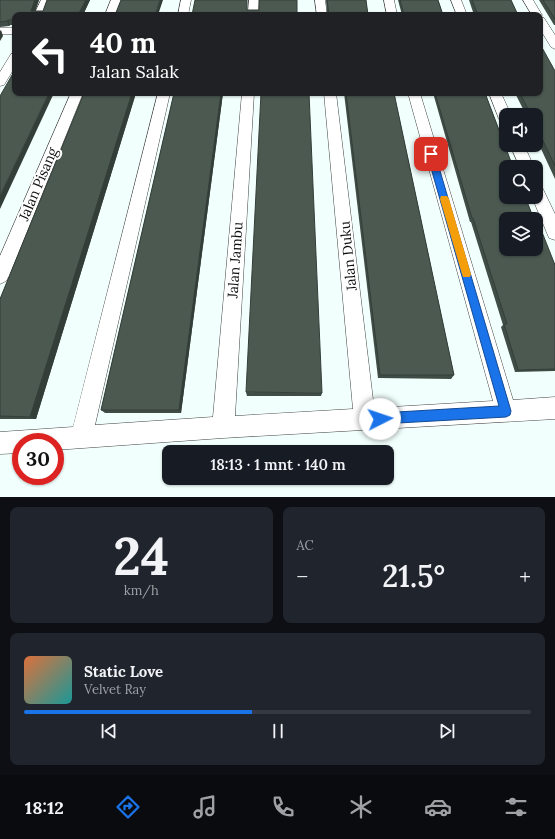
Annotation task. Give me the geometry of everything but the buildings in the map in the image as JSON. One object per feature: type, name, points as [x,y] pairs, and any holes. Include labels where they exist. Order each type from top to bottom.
[{"type":"street","points":[[40,12],[46,0]]},
{"type":"street","points":[[111,12],[116,0]]},
{"type":"street","points":[[184,12],[186,0]]},
{"type":"street","points":[[253,12],[254,0]]},
{"type":"street","points":[[320,0],[322,12]]},
{"type":"street","points":[[389,0],[391,12]]},
{"type":"street","points":[[456,0],[461,12]]},
{"type":"street","points":[[528,0],[535,12]]},
{"type":"street","points":[[0,31],[12,31]]},
{"type":"street","points":[[548,32],[555,45]]},
{"type":"street","points":[[0,82],[12,62]]},
{"type":"street","name":"Jalan Pisang","points":[[0,276],[76,96]]},
{"type":"street","points":[[81,437],[163,96]]},
{"type":"street","name":"Jalan Jambu","points":[[223,427],[248,96]]},
{"type":"street","name":"Jalan Duku","points":[[330,96],[365,420]]},
{"type":"street","points":[[415,96],[506,411]]},
{"type":"street","points":[[496,96],[502,108]]},
{"type":"street","points":[[543,204],[555,233]]},
{"type":"street","points":[[0,444],[223,427],[555,408]]},
{"type":"slow traffic","points":[[444,199],[466,274]]},
{"type":"route","points":[[380,419],[506,411],[431,154]]}]
